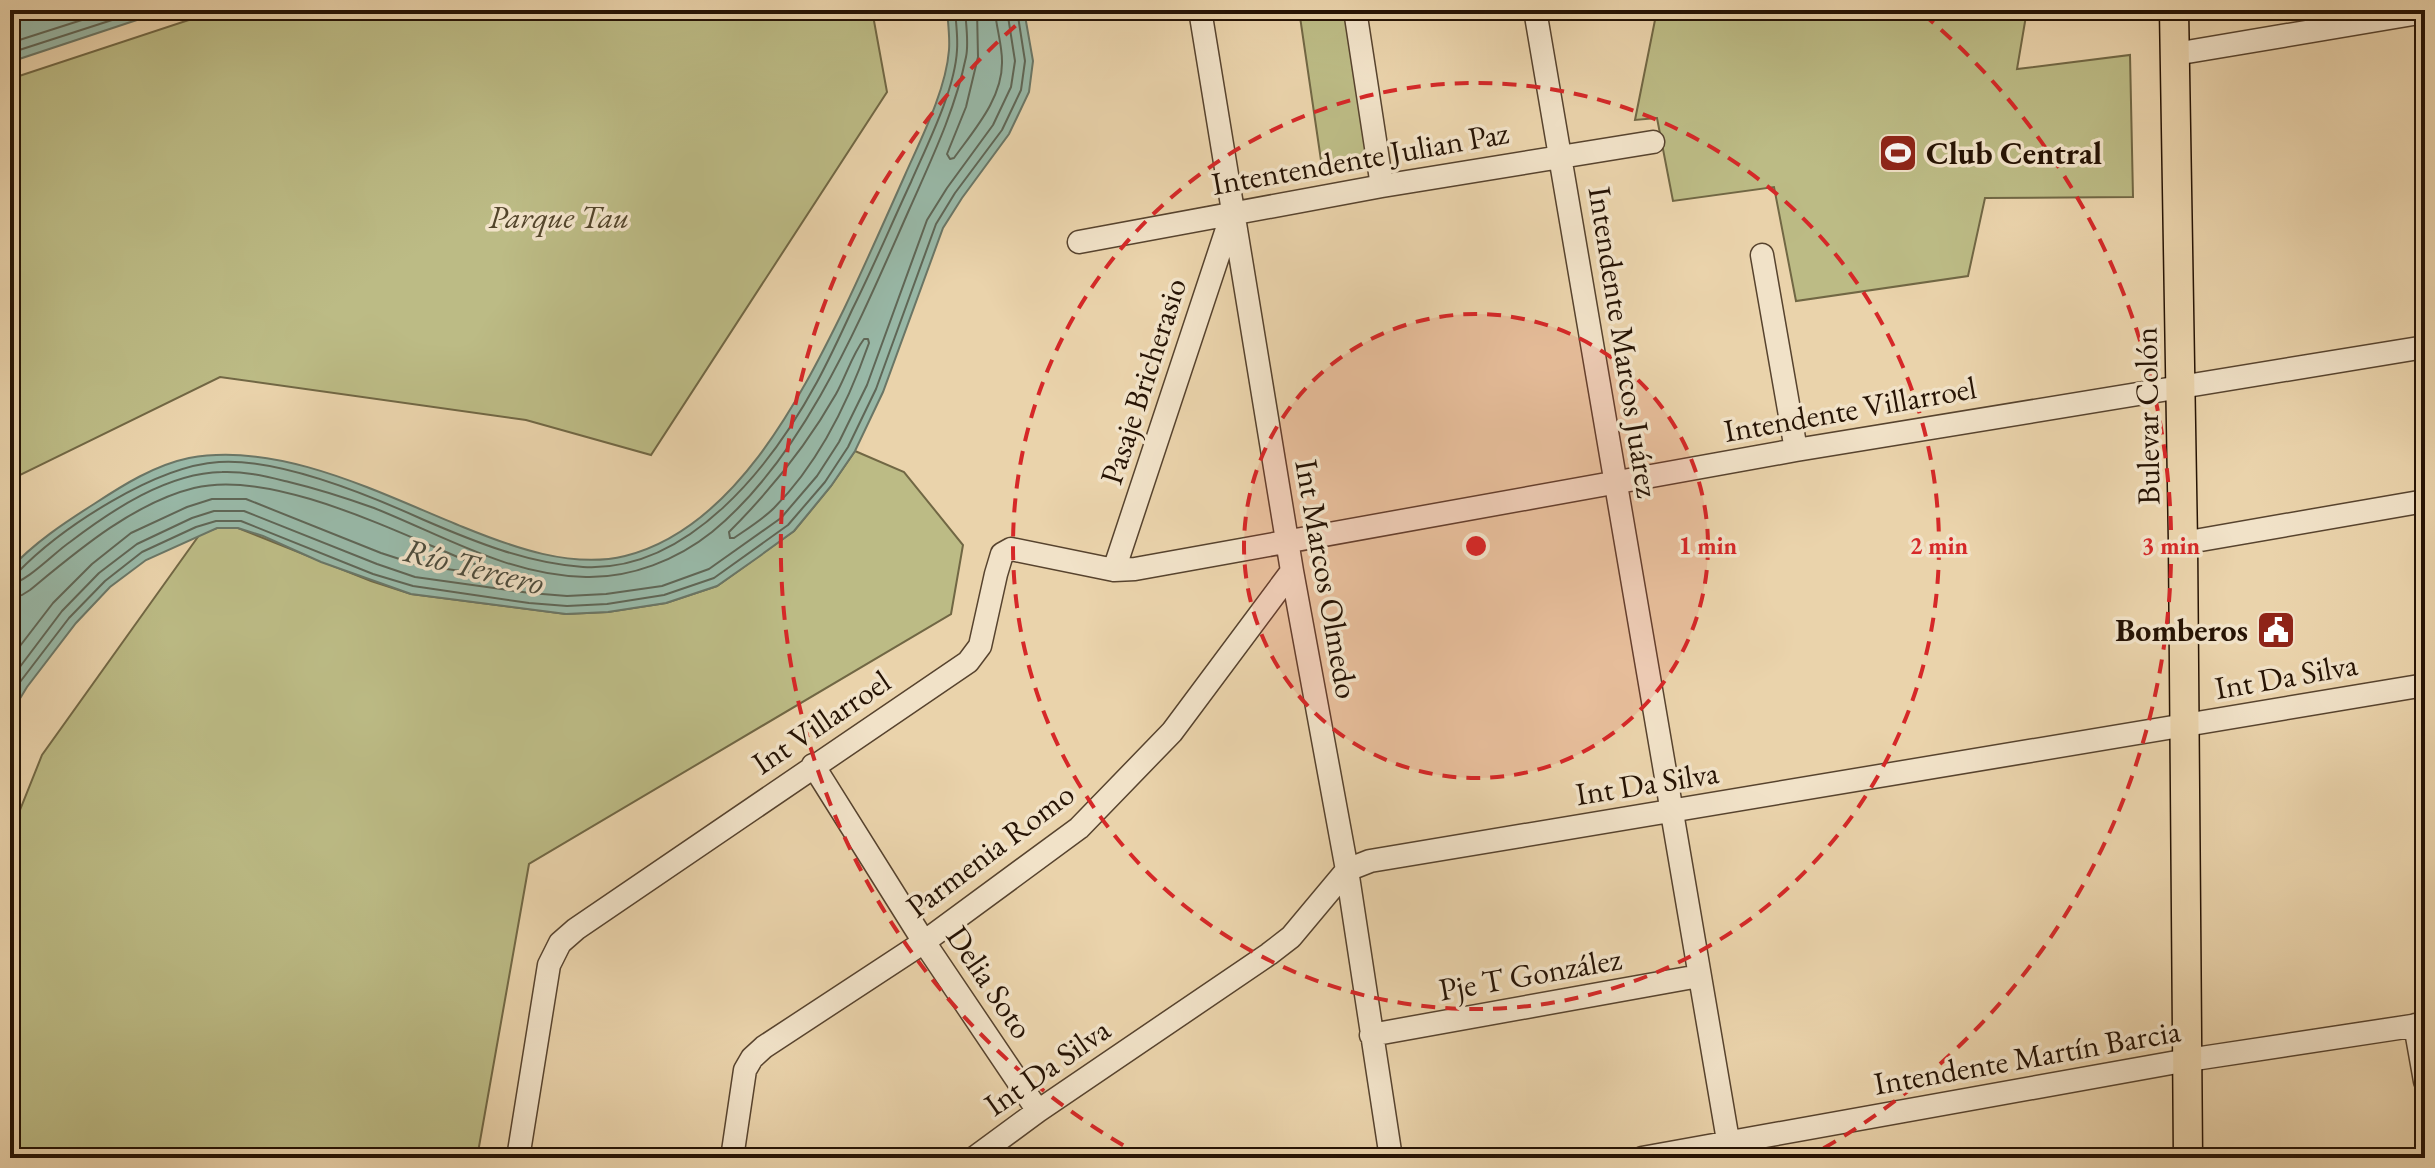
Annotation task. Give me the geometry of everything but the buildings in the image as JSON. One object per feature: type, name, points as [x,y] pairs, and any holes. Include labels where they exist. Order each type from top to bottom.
[{"type":"main road","name":"Bulevar Colón","points":[[2174,10],[2183,543],[2188,1158]]},
{"type":"street","name":"Int Marcos Olmedo","points":[[1200,10],[1292,571],[1347,870],[1391,1158]]},
{"type":"street","points":[[1355,10],[1382,186]]},
{"type":"street","name":"Intendente Marcos Juárez","points":[[1535,10],[1730,1151]]},
{"type":"street","points":[[2175,54],[2425,12]]},
{"type":"street","name":"Intentendente Julian Paz","points":[[1079,242],[1232,212],[1653,142]]},
{"type":"street","name":"Pasaje Bricherasio","points":[[1114,570],[1232,212]]},
{"type":"street","points":[[1762,255],[1796,450]]},
{"type":"street","name":"Intendente Villarroel","points":[[1288,542],[1796,450],[2425,347]]},
{"type":"street","points":[[2183,543],[2425,501]]},
{"type":"street","name":"Int Villarroel","points":[[518,1158],[549,965],[560,943],[813,765],[968,662],[980,646],[1002,554],[1011,549],[1114,570],[1288,542]]},
{"type":"street","name":"Parmenia Romo","points":[[732,1158],[745,1070],[752,1058],[764,1047],[924,942],[1079,828],[1172,732],[1292,571]]},
{"type":"street","name":"Int Da Silva","points":[[974,1158],[1291,937],[1347,870],[1370,861],[2425,685]]},
{"type":"street","name":"Delia Soto","points":[[813,765],[924,942],[1038,1111]]},
{"type":"street","name":"Pje T González","points":[[1371,1035],[1699,976]]},
{"type":"street","points":[[2420,1024],[2425,1081]]},
{"type":"street","name":"Intendente Martín Barcia","points":[[1642,1158],[1730,1151],[2188,1060],[2420,1024]]},
{"type":"green space","name":"Parque Tau","points":[[219,10],[872,10],[887,92],[651,455],[526,420],[220,377],[10,480],[10,79]]},
{"type":"green space","points":[[1299,10],[1345,10],[1371,165],[1323,174]]},
{"type":"green space","name":"Club Central","points":[[1657,10],[2027,10],[2017,69],[2130,55],[2133,197],[1985,198],[1968,276],[1796,301],[1774,187],[1673,201],[1657,118],[1635,120]]},
{"type":"green space","points":[[855,451],[904,472],[963,545],[951,614],[529,864],[477,1158],[10,1158],[10,835],[42,755],[200,534],[217,528],[238,528],[411,594],[566,614],[608,612],[666,603],[717,586],[794,531]]},
{"type":"water","points":[[10,10],[167,10],[10,62]]},
{"type":"water","name":"Río Tercero","points":[[947,10],[1024,10],[1033,61],[1029,92],[1009,134],[943,228],[883,392],[855,451],[794,531],[717,586],[666,603],[608,612],[566,614],[411,594],[321,562],[263,536],[238,528],[217,528],[146,560],[110,587],[76,623],[27,687],[10,715],[10,569],[39,542],[83,511],[140,476],[176,461],[224,455],[259,457],[295,464],[365,486],[502,542],[563,558],[584,560],[625,556],[664,541],[698,519],[730,490],[758,457],[806,383],[844,309],[938,98],[949,50]]},
{"type":"place","name":"Club Central","points":[[1898,153]]},
{"type":"place","name":"Bomberos","points":[[2276,630]]}]
